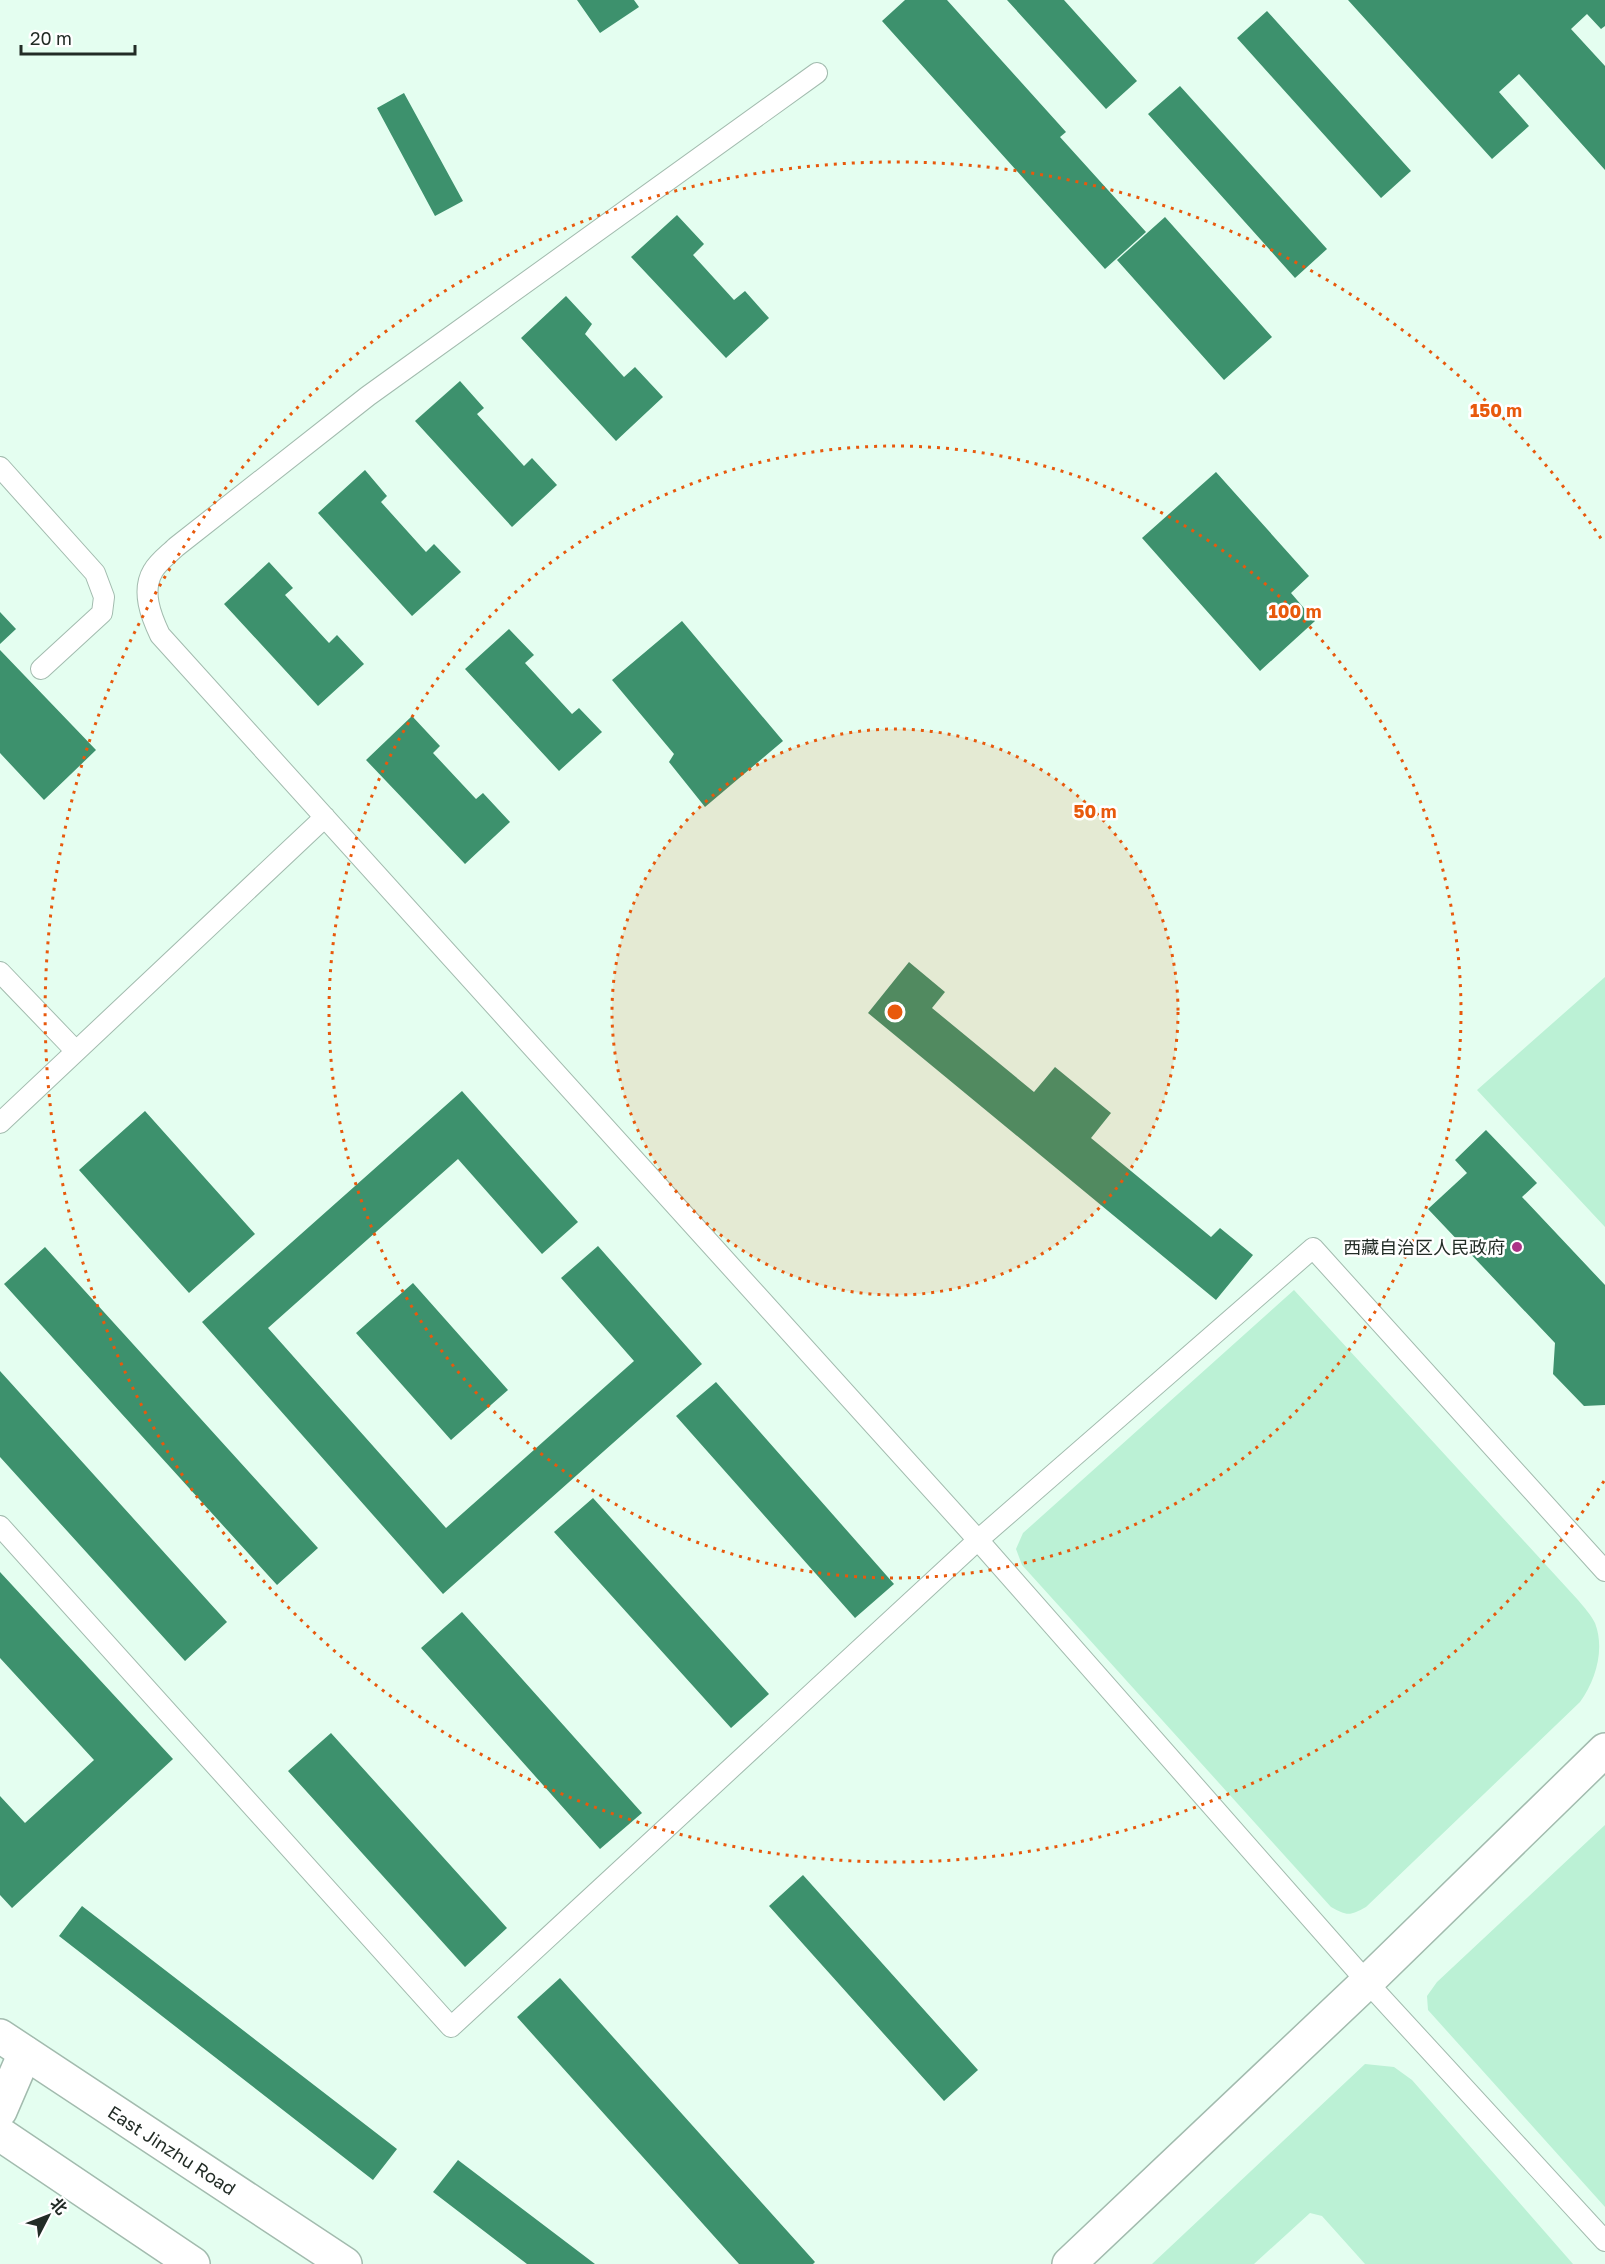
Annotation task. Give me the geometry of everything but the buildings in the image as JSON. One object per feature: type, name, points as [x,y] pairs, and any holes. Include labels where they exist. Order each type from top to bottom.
[{"type":"main road","points":[[1069,2264],[1367,1982],[1605,1750]]},
{"type":"main road","points":[[0,2111],[12,2045]]},
{"type":"main road","name":"East Jinzhu Road","points":[[12,2045],[345,2264]]},
{"type":"main road","points":[[0,2134],[193,2264]]},
{"type":"lane","points":[[817,73],[368,396],[176,547],[153,572],[147,594],[152,617],[160,635],[978,1540],[1367,1982],[1605,2241]]},
{"type":"lane","points":[[1,471],[95,573],[105,597],[102,613],[40,669]]},
{"type":"lane","points":[[0,1123],[325,817]]},
{"type":"lane","points":[[0,972],[71,1046]]},
{"type":"lane","points":[[0,1526],[451,2027],[978,1540],[1313,1248],[1605,1571]]},
{"type":"green space","points":[[1605,977],[1605,1227],[1477,1090]]},
{"type":"green space","points":[[1294,1290],[1578,1600],[1595,1623],[1599,1643],[1594,1674],[1580,1702],[1366,1907],[1348,1914],[1331,1907],[1022,1565],[1016,1549],[1023,1533]]},
{"type":"green space","points":[[1605,1825],[1605,2207],[1428,2010],[1427,1996],[1437,1982]]},
{"type":"green space","points":[[1365,2064],[1394,2067],[1412,2080],[1573,2264],[1365,2264],[1322,2216],[1310,2213],[1254,2264],[1152,2264]]},
{"type":"place","name":"西藏自治区人民政府","points":[[1517,1247]]}]
